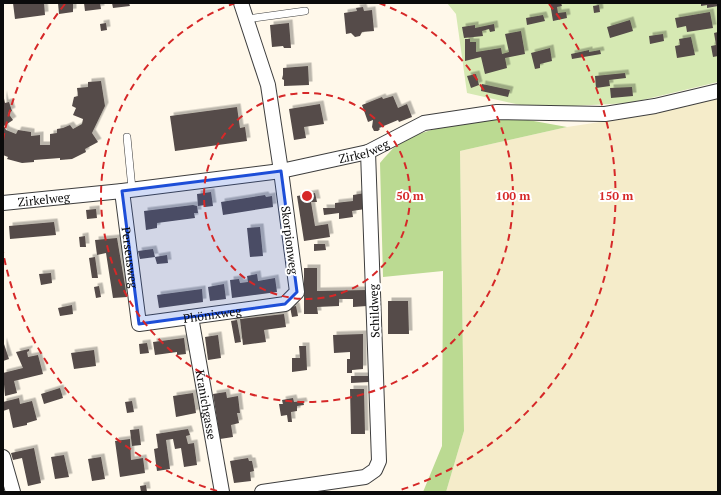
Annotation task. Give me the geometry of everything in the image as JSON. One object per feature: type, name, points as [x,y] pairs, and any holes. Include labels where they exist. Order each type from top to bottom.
[{"type":"street","name":"Skorpionweg","points":[[241,3],[268,85],[282,171],[296,292],[285,304]]},
{"type":"street","name":"Zirkelweg","points":[[3,203],[127,190],[282,171],[368,152],[424,123],[497,112],[605,114],[655,106],[718,91]]},
{"type":"street","name":"Schildweg","points":[[262,492],[365,477],[375,470],[379,461],[368,152]]},
{"type":"street","name":"Perseusweg","points":[[127,190],[139,324]]},
{"type":"street","name":"Phönixweg","points":[[139,324],[285,304]]},
{"type":"street","name":"Kranichgasse","points":[[191,317],[222,492]]},
{"type":"street","points":[[3,457],[13,492]]},
{"type":"lane","points":[[247,19],[304,11]]},
{"type":"lane","points":[[127,137],[127,190]]},
{"type":"highlighted area","points":[[281,171],[297,292],[285,304],[139,324],[122,191]]},
{"type":"shaded area","points":[[718,98],[718,492],[446,492],[464,431],[460,151],[567,127],[647,115]]},
{"type":"green space","points":[[447,3],[718,3],[718,82],[630,103],[534,108],[467,93],[456,14]]},
{"type":"green space","points":[[517,118],[567,127],[460,151],[464,431],[446,492],[423,492],[442,446],[443,271],[383,277],[380,163],[397,145],[425,132],[456,124]]},
{"type":"building","points":[[13,3],[44,3],[45,15],[15,19]]},
{"type":"building","points":[[58,3],[73,3],[73,12],[59,14]]},
{"type":"building","points":[[84,3],[100,3],[101,9],[85,11]]},
{"type":"building","points":[[112,3],[129,3],[130,6],[113,8]]},
{"type":"building","points":[[550,3],[561,3],[562,6],[557,7],[558,13],[566,12],[567,18],[553,21]]},
{"type":"building","points":[[701,3],[718,3],[718,6],[707,8],[707,5],[701,6]]},
{"type":"building","points":[[599,5],[600,12],[594,13],[593,6]]},
{"type":"building","points":[[363,7],[364,11],[372,10],[374,31],[362,32],[360,36],[355,37],[351,33],[346,34],[344,13],[357,11],[356,8]]},
{"type":"building","points":[[710,12],[713,28],[687,32],[686,26],[677,28],[675,18]]},
{"type":"building","points":[[543,15],[545,21],[527,25],[526,18]]},
{"type":"building","points":[[630,20],[633,31],[610,38],[607,27]]},
{"type":"building","points":[[106,23],[107,30],[101,31],[100,24]]},
{"type":"building","points":[[289,23],[291,48],[284,48],[283,46],[272,47],[270,25]]},
{"type":"building","points":[[494,24],[495,31],[490,32],[489,29],[482,31],[483,36],[464,38],[462,27],[475,25],[475,28]]},
{"type":"building","points":[[521,31],[525,54],[505,58],[507,68],[485,74],[481,57],[465,61],[465,39],[470,39],[470,42],[476,42],[476,52],[501,48],[502,54],[509,52],[505,34]]},
{"type":"building","points":[[718,32],[718,56],[713,57],[711,46],[716,45],[714,33]]},
{"type":"building","points":[[663,34],[664,41],[650,44],[649,36]]},
{"type":"building","points":[[691,37],[695,55],[677,58],[675,46],[680,45],[679,39]]},
{"type":"building","points":[[550,48],[552,61],[540,64],[540,68],[535,69],[531,53]]},
{"type":"building","points":[[589,50],[589,52],[600,50],[601,54],[572,59],[571,54]]},
{"type":"building","points":[[308,66],[309,85],[284,86],[284,80],[282,79],[283,68]]},
{"type":"building","points":[[625,73],[626,78],[609,80],[610,86],[596,88],[595,76]]},
{"type":"building","points":[[476,74],[479,85],[471,88],[467,76]]},
{"type":"building","points":[[101,81],[105,106],[92,133],[98,142],[85,149],[86,152],[72,159],[60,160],[60,158],[34,160],[34,162],[22,163],[7,159],[8,157],[3,155],[3,94],[5,103],[9,102],[12,111],[8,113],[13,120],[4,126],[6,130],[16,134],[18,130],[31,132],[31,136],[40,135],[40,145],[50,145],[50,134],[57,133],[57,129],[70,125],[73,129],[82,124],[83,119],[73,115],[76,108],[72,106],[74,97],[78,96],[77,88],[88,87],[88,82]]},
{"type":"building","points":[[482,84],[510,90],[508,97],[481,91]]},
{"type":"building","points":[[632,87],[633,96],[611,98],[610,88]]},
{"type":"building","points":[[393,96],[398,108],[407,104],[412,117],[399,122],[398,120],[379,128],[380,129],[378,131],[374,131],[372,127],[373,120],[368,122],[362,105],[382,97],[383,99]]},
{"type":"building","points":[[320,104],[324,124],[304,127],[306,138],[294,140],[289,109]]},
{"type":"building","points":[[237,107],[240,128],[245,127],[247,141],[175,151],[170,116]]},
{"type":"building","points":[[211,192],[213,206],[198,206],[197,194]]},
{"type":"building","points":[[315,193],[317,202],[311,202],[315,226],[328,224],[330,237],[304,241],[297,196]]},
{"type":"building","points":[[365,193],[365,209],[352,211],[353,217],[339,219],[339,213],[324,215],[323,208],[335,208],[335,203],[353,201],[353,195]]},
{"type":"building","points":[[265,195],[266,197],[272,196],[273,207],[223,215],[221,202]]},
{"type":"building","points":[[193,205],[197,206],[198,213],[194,213],[195,218],[157,223],[157,228],[146,230],[144,211]]},
{"type":"building","points":[[96,209],[97,218],[87,219],[86,210]]},
{"type":"building","points":[[54,222],[56,235],[10,239],[9,226]]},
{"type":"building","points":[[260,227],[263,256],[250,257],[247,228]]},
{"type":"building","points":[[85,236],[86,247],[80,247],[79,237]]},
{"type":"building","points":[[117,238],[127,297],[113,298],[106,253],[97,255],[95,240]]},
{"type":"building","points":[[314,244],[325,244],[326,250],[314,251]]},
{"type":"building","points":[[153,249],[155,257],[140,259],[138,251]]},
{"type":"building","points":[[167,255],[168,263],[157,264],[155,257]]},
{"type":"building","points":[[95,257],[98,278],[92,278],[89,258]]},
{"type":"building","points":[[304,268],[317,268],[317,291],[367,290],[367,306],[353,307],[353,299],[339,299],[339,306],[317,307],[318,314],[304,314]]},
{"type":"building","points":[[51,273],[52,283],[41,285],[39,274]]},
{"type":"building","points":[[257,274],[258,281],[275,278],[277,292],[232,298],[230,280],[239,279],[240,283],[248,282],[247,276]]},
{"type":"building","points":[[224,284],[226,299],[210,301],[208,287]]},
{"type":"building","points":[[99,286],[101,297],[96,298],[94,287]]},
{"type":"building","points":[[202,289],[203,302],[159,308],[157,295]]},
{"type":"building","points":[[388,301],[408,301],[409,334],[388,334]]},
{"type":"building","points":[[72,305],[73,314],[60,316],[58,308]]},
{"type":"building","points":[[296,306],[298,316],[292,317],[290,307]]},
{"type":"building","points":[[284,314],[286,327],[264,330],[266,342],[243,345],[240,319]]},
{"type":"building","points":[[237,320],[241,342],[235,343],[231,321]]},
{"type":"building","points":[[363,334],[363,369],[352,370],[352,373],[347,373],[347,359],[350,359],[350,352],[334,353],[333,335]]},
{"type":"building","points":[[218,335],[221,358],[208,360],[205,337]]},
{"type":"building","points":[[184,338],[186,354],[177,355],[177,352],[155,355],[153,342]]},
{"type":"building","points":[[3,341],[9,359],[3,361]]},
{"type":"building","points":[[147,343],[149,353],[140,354],[139,344]]},
{"type":"building","points":[[299,346],[306,346],[307,370],[292,372],[292,358],[300,358]]},
{"type":"building","points":[[29,349],[27,352],[28,357],[38,355],[43,374],[14,381],[17,393],[5,396],[3,373],[23,368],[16,352]]},
{"type":"building","points":[[94,350],[96,366],[74,369],[71,353]]},
{"type":"building","points":[[351,376],[369,376],[369,382],[351,383]]},
{"type":"building","points":[[60,388],[63,398],[44,404],[41,394]]},
{"type":"building","points":[[350,389],[364,389],[365,434],[351,434]]},
{"type":"building","points":[[226,392],[227,398],[238,396],[240,413],[237,413],[239,423],[231,425],[233,437],[220,439],[213,394]]},
{"type":"building","points":[[193,393],[196,413],[176,417],[173,396]]},
{"type":"building","points":[[19,398],[20,404],[32,401],[37,420],[27,423],[27,425],[13,428],[9,409],[3,411],[3,402]]},
{"type":"building","points":[[293,398],[294,402],[303,401],[304,405],[297,406],[297,411],[291,412],[292,422],[288,422],[287,415],[281,416],[279,404],[283,404],[282,400]]},
{"type":"building","points":[[132,401],[134,412],[127,413],[125,402]]},
{"type":"building","points":[[139,429],[141,445],[132,446],[130,430]]},
{"type":"building","points":[[188,429],[190,435],[186,436],[188,444],[194,443],[197,465],[184,467],[181,448],[175,449],[173,439],[166,440],[170,469],[157,471],[154,449],[158,448],[156,434]]},
{"type":"building","points":[[130,439],[131,460],[143,458],[145,473],[120,477],[115,441]]},
{"type":"building","points":[[34,448],[41,483],[28,486],[22,458],[13,460],[11,453]]},
{"type":"building","points":[[64,455],[69,477],[55,479],[51,457]]},
{"type":"building","points":[[101,457],[105,479],[92,481],[88,459]]},
{"type":"building","points":[[248,458],[249,461],[252,461],[254,471],[250,472],[251,481],[234,483],[230,461]]},
{"type":"building","points":[[146,485],[147,492],[141,492],[140,486]]}]
